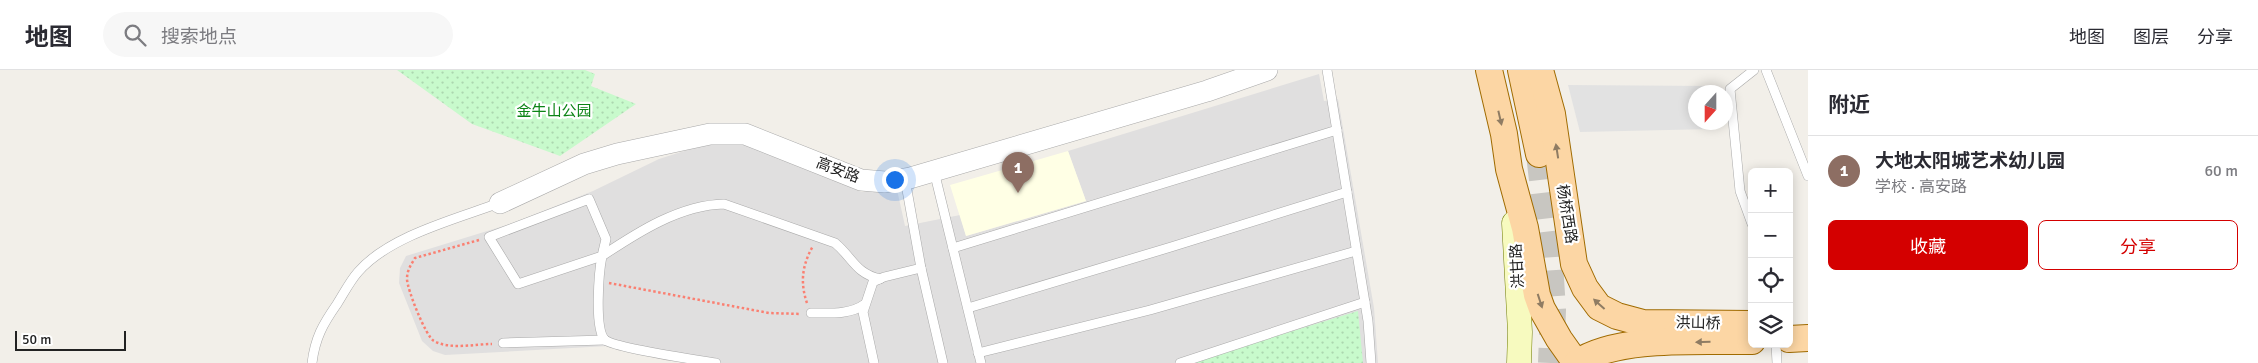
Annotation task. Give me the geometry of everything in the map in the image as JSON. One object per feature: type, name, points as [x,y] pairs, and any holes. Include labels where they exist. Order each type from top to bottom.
[{"type":"main road","points":[[1489,70],[1504,134],[1509,169],[1525,228],[1542,309],[1558,339],[1577,363],[1588,356],[1602,351],[1638,343],[1748,341]]},
{"type":"main road","points":[[1521,70],[1539,154]]},
{"type":"main road","name":"杨桥西路","points":[[1540,70],[1552,114],[1574,264],[1585,288],[1599,307],[1617,316],[1644,323]]},
{"type":"main road","name":"洪甘路","points":[[1509,169],[1516,250],[1519,363]]},
{"type":"main road","name":"洪山桥","points":[[1644,323],[1748,324]]},
{"type":"main road","points":[[1793,324],[1808,324]]},
{"type":"main road","points":[[1793,339],[1808,338]]},
{"type":"street","name":"高安路","points":[[500,203],[584,164],[617,154],[710,134],[745,134],[861,180],[885,182],[934,170],[1207,91],[1267,70]]},
{"type":"lane","points":[[1327,70],[1365,302],[1371,363]]},
{"type":"lane","points":[[1748,213],[1740,191],[1730,89],[1754,70]]},
{"type":"lane","points":[[1766,70],[1808,176]]},
{"type":"lane","points":[[953,248],[1337,130]]},
{"type":"lane","points":[[934,170],[980,363]]},
{"type":"lane","points":[[905,178],[921,268],[943,363]]},
{"type":"lane","points":[[968,308],[1347,192]]},
{"type":"lane","points":[[605,340],[602,334],[598,282],[602,256],[606,239],[589,199],[489,237],[518,284],[602,256],[648,227],[708,204],[724,204],[740,208],[835,243],[847,253],[856,267],[867,276],[880,278]]},
{"type":"lane","points":[[312,363],[314,343],[323,325],[358,272],[372,260],[410,237],[500,203]]},
{"type":"lane","points":[[978,353],[1150,310],[1356,251]]},
{"type":"lane","points":[[874,363],[863,312],[873,282],[880,278],[921,268]]},
{"type":"lane","points":[[1180,363],[1365,302]]},
{"type":"lane","points":[[811,313],[849,312],[858,310],[865,304]]},
{"type":"lane","points":[[503,343],[605,340],[613,344],[716,363]]},
{"type":"lane","points":[[1776,348],[1776,363]]},
{"type":"path","points":[[489,237],[415,258],[408,268],[406,281],[424,327],[433,341],[445,346],[503,343]]},
{"type":"path","points":[[598,282],[769,313],[811,313],[803,291],[803,270],[809,253],[818,237]]},
{"type":"shaded area","points":[[1319,74],[1324,101],[1338,99],[1374,308],[1378,363],[694,363],[608,346],[445,355],[433,351],[422,341],[399,283],[400,268],[406,256],[513,223],[593,191],[659,159],[725,138],[778,157],[862,192],[896,185],[905,226],[960,215],[966,236],[1086,201],[1068,151]]},
{"type":"shaded area","points":[[1568,85],[1688,86],[1688,130],[1580,132]]},
{"type":"shaded area","points":[[1068,151],[1086,201],[966,236],[950,185]]},
{"type":"green space","name":"金牛山公园","points":[[397,70],[585,70],[595,74],[591,86],[636,104],[560,156],[472,124]]},
{"type":"green space","points":[[1358,311],[1363,363],[1189,363]]},
{"type":"tunnel","points":[[1539,154],[1548,232],[1553,310],[1551,363]]},
{"type":"place","name":"大地太阳城艺术幼儿园","points":[[1018,193]]}]
